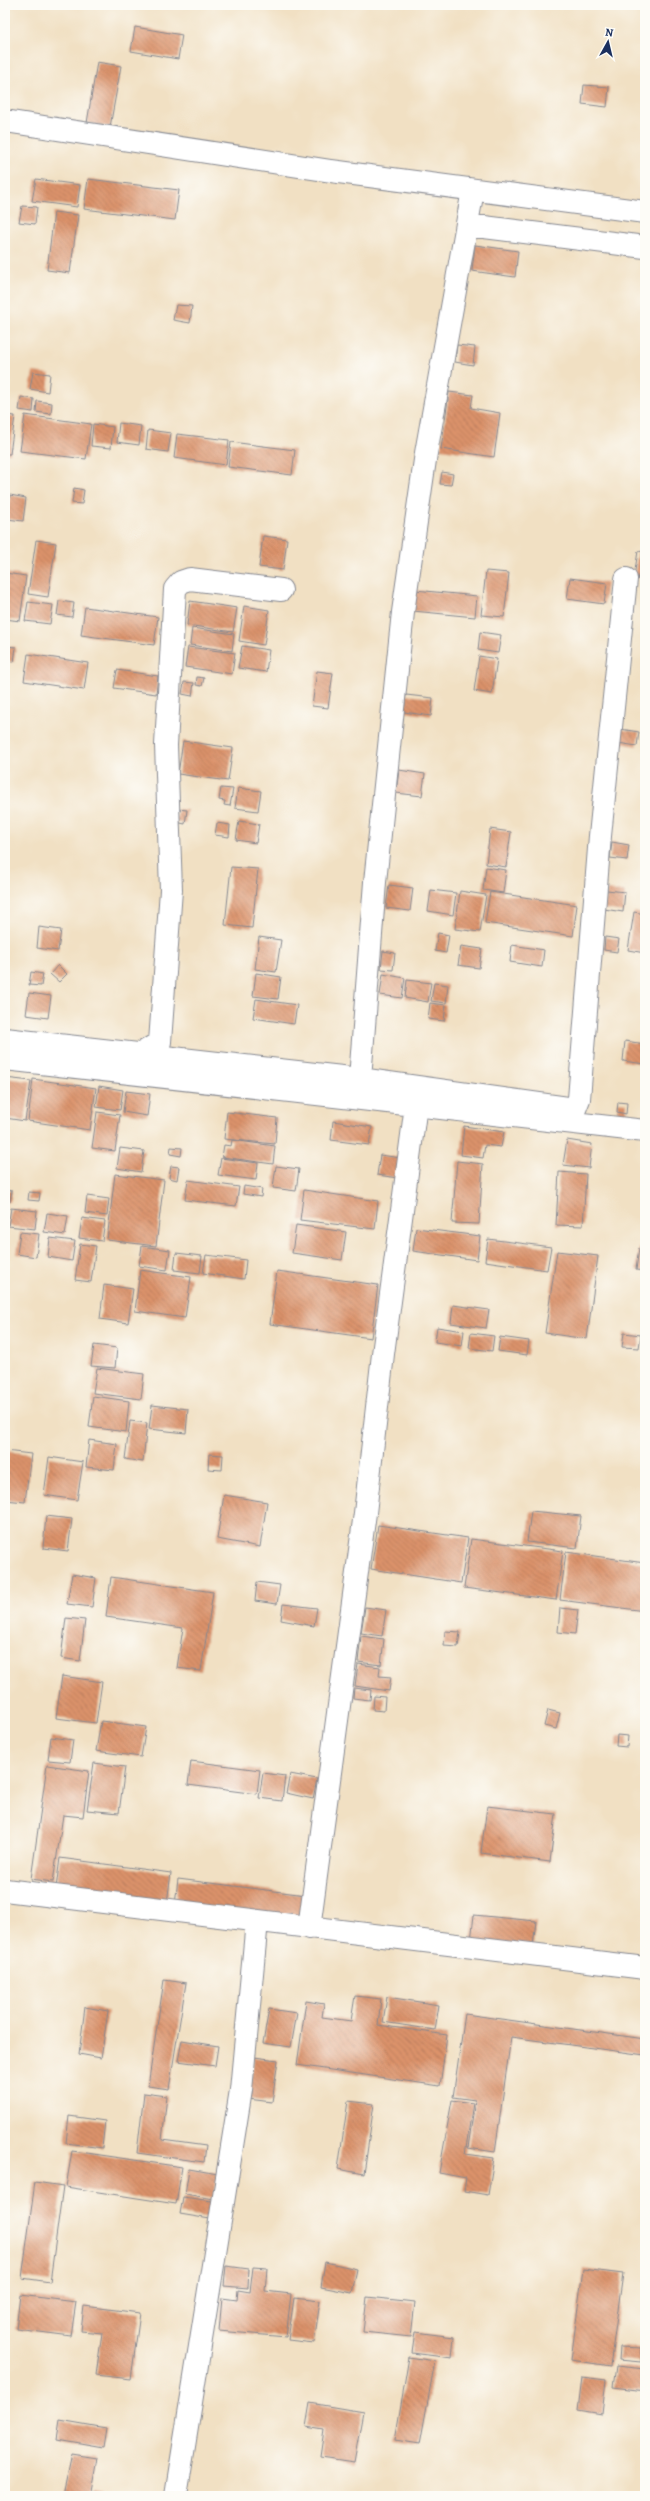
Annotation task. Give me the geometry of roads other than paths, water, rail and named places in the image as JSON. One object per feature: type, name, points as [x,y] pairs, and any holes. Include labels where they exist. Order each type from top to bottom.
[{"type":"street","points":[[5,122],[331,171],[645,212]]},
{"type":"street","points":[[360,1079],[375,882],[403,612],[426,453],[462,242],[468,225],[473,190]]},
{"type":"street","points":[[468,225],[645,247]]},
{"type":"street","points":[[139,1055],[160,1042],[164,1015],[171,890],[166,745],[175,589],[181,582],[190,579],[281,590]]},
{"type":"street","points":[[5,1039],[360,1079],[575,1109],[579,1099],[600,836],[626,579]]},
{"type":"street","points":[[5,1059],[645,1131]]},
{"type":"street","points":[[309,1928],[365,1513],[383,1354],[416,1105]]},
{"type":"street","points":[[5,1890],[645,1968]]},
{"type":"street","points":[[176,2496],[241,2090],[257,1921]]}]
